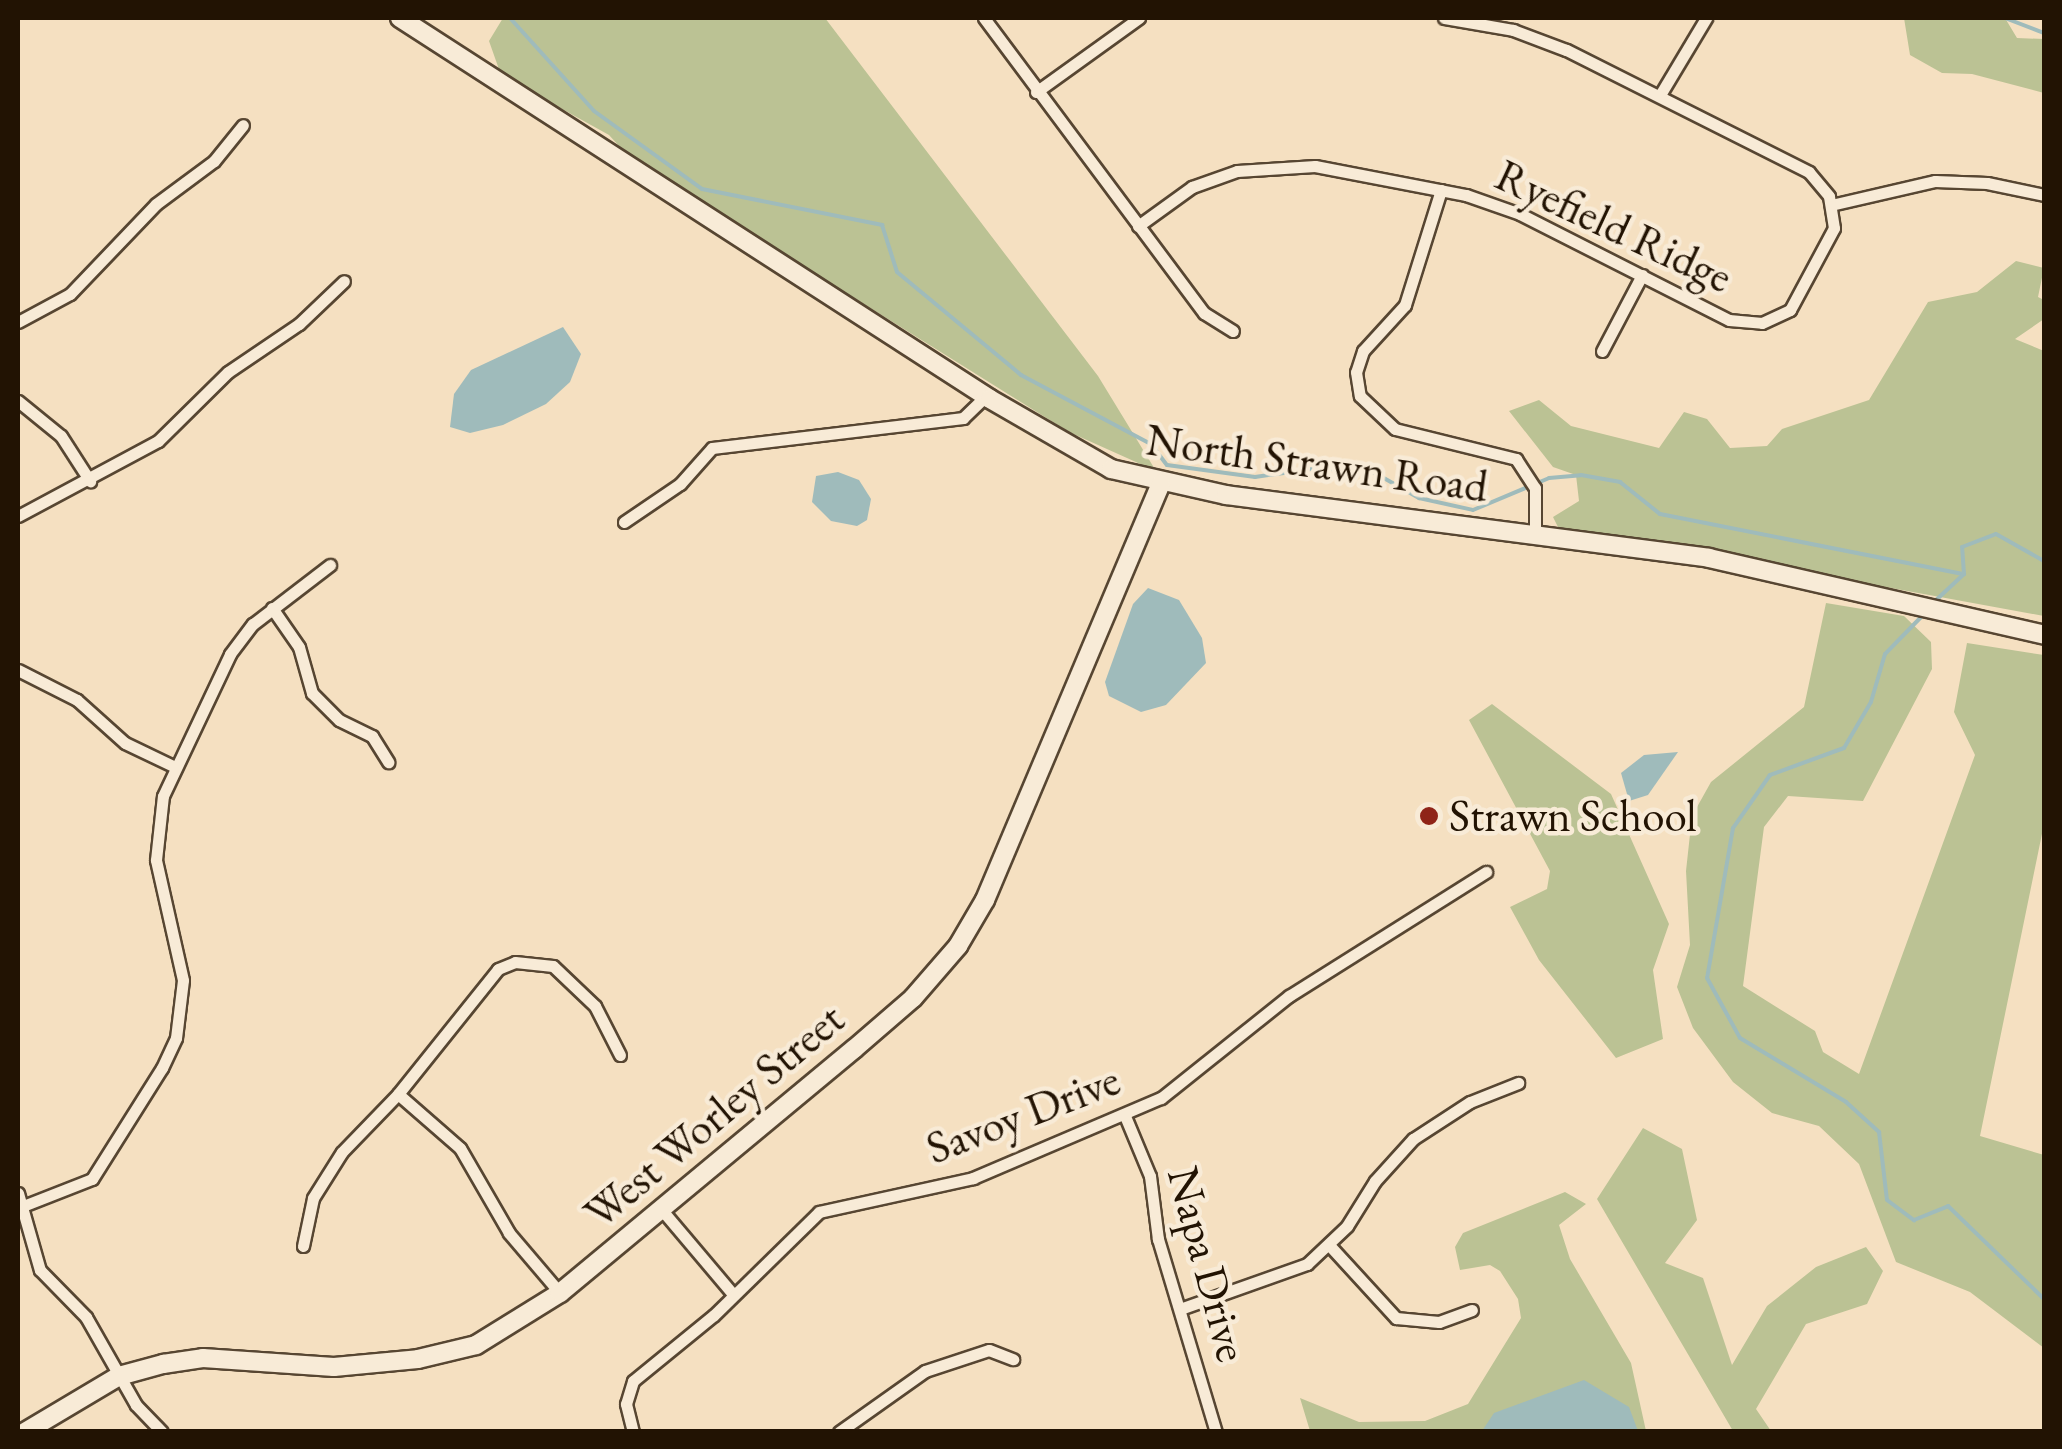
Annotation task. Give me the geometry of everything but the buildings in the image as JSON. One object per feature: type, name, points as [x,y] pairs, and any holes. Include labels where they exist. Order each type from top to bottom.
[{"type":"street","name":"North Strawn Road","points":[[400,18],[986,396],[1111,469],[1161,484],[1709,558],[2044,635]]},
{"type":"street","points":[[984,18],[1204,314],[1233,331]]},
{"type":"street","points":[[1036,92],[1139,18]]},
{"type":"street","points":[[1444,18],[1515,24],[1809,172],[1831,205],[1935,182],[1987,183],[2044,195]]},
{"type":"street","points":[[1660,95],[1706,18]]},
{"type":"street","points":[[18,322],[70,294],[156,204],[214,161],[243,125]]},
{"type":"street","name":"Ryefield Ridge","points":[[1138,226],[1192,187],[1268,165],[1315,166],[1441,190],[1520,214],[1746,324],[1790,310],[1815,272],[1834,228],[1831,205]]},
{"type":"street","points":[[1441,190],[1405,305],[1363,351],[1356,372],[1360,396],[1395,429],[1516,459],[1535,488],[1535,532]]},
{"type":"street","points":[[1602,352],[1642,275]]},
{"type":"street","points":[[18,516],[90,481],[185,421],[228,372],[299,324],[344,280]]},
{"type":"street","points":[[624,522],[680,484],[712,448],[963,418],[986,396]]},
{"type":"street","points":[[18,401],[61,436],[90,481]]},
{"type":"street","name":"West Worley Street","points":[[21,1430],[119,1376],[203,1358],[334,1366],[418,1359],[476,1344],[560,1293],[914,998],[958,946],[1014,839],[1161,484]]},
{"type":"street","points":[[162,1432],[119,1376],[101,1336],[40,1270],[20,1199],[92,1179],[176,1038],[183,980],[156,860],[173,766],[230,654],[272,608],[330,565]]},
{"type":"street","points":[[272,608],[299,647],[312,693],[339,720],[372,736],[388,762]]},
{"type":"street","points":[[18,670],[77,700],[124,743],[173,766]]},
{"type":"street","name":"Savoy Drive","points":[[633,1432],[626,1404],[633,1382],[818,1212],[973,1178],[1125,1116],[1188,1080],[1332,966],[1486,872]]},
{"type":"street","points":[[303,1246],[324,1178],[398,1094],[482,985],[516,962],[553,966],[570,978],[613,1032],[620,1055]]},
{"type":"street","points":[[1180,1309],[1286,1275],[1330,1246],[1414,1139],[1470,1102],[1518,1083]]},
{"type":"street","points":[[398,1094],[460,1148],[509,1233],[560,1293]]},
{"type":"street","name":"Napa Drive","points":[[1125,1116],[1150,1176],[1158,1239],[1216,1432]]},
{"type":"street","points":[[661,1209],[732,1293]]},
{"type":"street","points":[[1330,1246],[1396,1318],[1439,1322],[1472,1310]]},
{"type":"street","points":[[839,1432],[925,1371],[989,1350],[1013,1359]]},
{"type":"green space","points":[[503,18],[825,18],[1098,376],[1156,471],[1069,432],[630,158],[609,135],[501,75],[489,41]]},
{"type":"green space","points":[[1904,18],[2005,18],[2017,38],[2044,39],[2044,93],[1972,74],[1942,73],[1910,55]]},
{"type":"green space","points":[[2016,261],[2044,268],[2038,297],[2044,300],[2044,319],[2015,339],[2044,351],[2044,616],[1558,527],[1553,517],[1579,501],[1576,475],[1553,467],[1509,411],[1539,400],[1571,426],[1659,448],[1684,412],[1707,419],[1730,448],[1767,446],[1782,429],[1869,400],[1928,302],[1977,292]]},
{"type":"green space","points":[[1826,603],[1904,616],[1931,642],[1932,669],[1863,801],[1788,796],[1764,827],[1743,986],[1815,1031],[1823,1052],[1859,1074],[1975,755],[1954,712],[1967,643],[2044,655],[2044,824],[1980,1136],[2044,1155],[2044,1348],[1970,1292],[1896,1262],[1859,1164],[1819,1126],[1772,1113],[1733,1082],[1693,1028],[1677,987],[1690,945],[1686,871],[1692,816],[1711,782],[1804,707]]},
{"type":"green space","points":[[1492,704],[1611,794],[1669,924],[1653,970],[1663,1039],[1616,1058],[1539,960],[1510,907],[1547,889],[1550,871],[1469,720]]},
{"type":"green space","points":[[1643,1128],[1682,1149],[1697,1220],[1665,1263],[1703,1278],[1732,1365],[1767,1306],[1816,1267],[1866,1247],[1883,1271],[1867,1304],[1806,1324],[1756,1409],[1771,1431],[1733,1431],[1597,1199]]},
{"type":"green space","points":[[1565,1192],[1586,1204],[1559,1225],[1570,1259],[1631,1363],[1646,1431],[1310,1431],[1300,1398],[1359,1422],[1425,1421],[1468,1404],[1521,1318],[1518,1299],[1500,1271],[1490,1265],[1460,1270],[1455,1247],[1463,1233]]},
{"type":"water","points":[[563,327],[581,354],[570,382],[546,404],[503,425],[470,433],[450,427],[454,394],[471,370]]},
{"type":"water","points":[[838,472],[859,480],[871,499],[867,520],[857,526],[831,521],[812,502],[816,476]]},
{"type":"water","points":[[1148,588],[1179,600],[1202,638],[1206,663],[1166,705],[1141,712],[1109,696],[1105,682],[1133,604]]},
{"type":"water","points":[[1678,752],[1648,795],[1629,801],[1621,773],[1644,755]]},
{"type":"water","points":[[1584,1380],[1629,1407],[1638,1431],[1482,1431],[1494,1413]]},
{"type":"waterway","points":[[510,18],[594,111],[702,189],[882,225],[897,272],[1021,375],[1151,444],[1167,465],[1255,477],[1318,468],[1375,473],[1419,498],[1473,510],[1549,478],[1581,475],[1620,482],[1660,514],[1964,574]]},
{"type":"waterway","points":[[2005,18],[2044,33]]},
{"type":"waterway","points":[[1934,602],[1964,574],[1962,547],[1996,534],[2044,561]]},
{"type":"waterway","points":[[1925,613],[1885,654],[1871,702],[1844,748],[1770,775],[1733,828],[1707,978],[1740,1038],[1846,1102],[1879,1132],[1887,1200],[1914,1220],[1948,1206],[2044,1299]]},
{"type":"place","name":"Strawn School","points":[[1429,816]]}]
